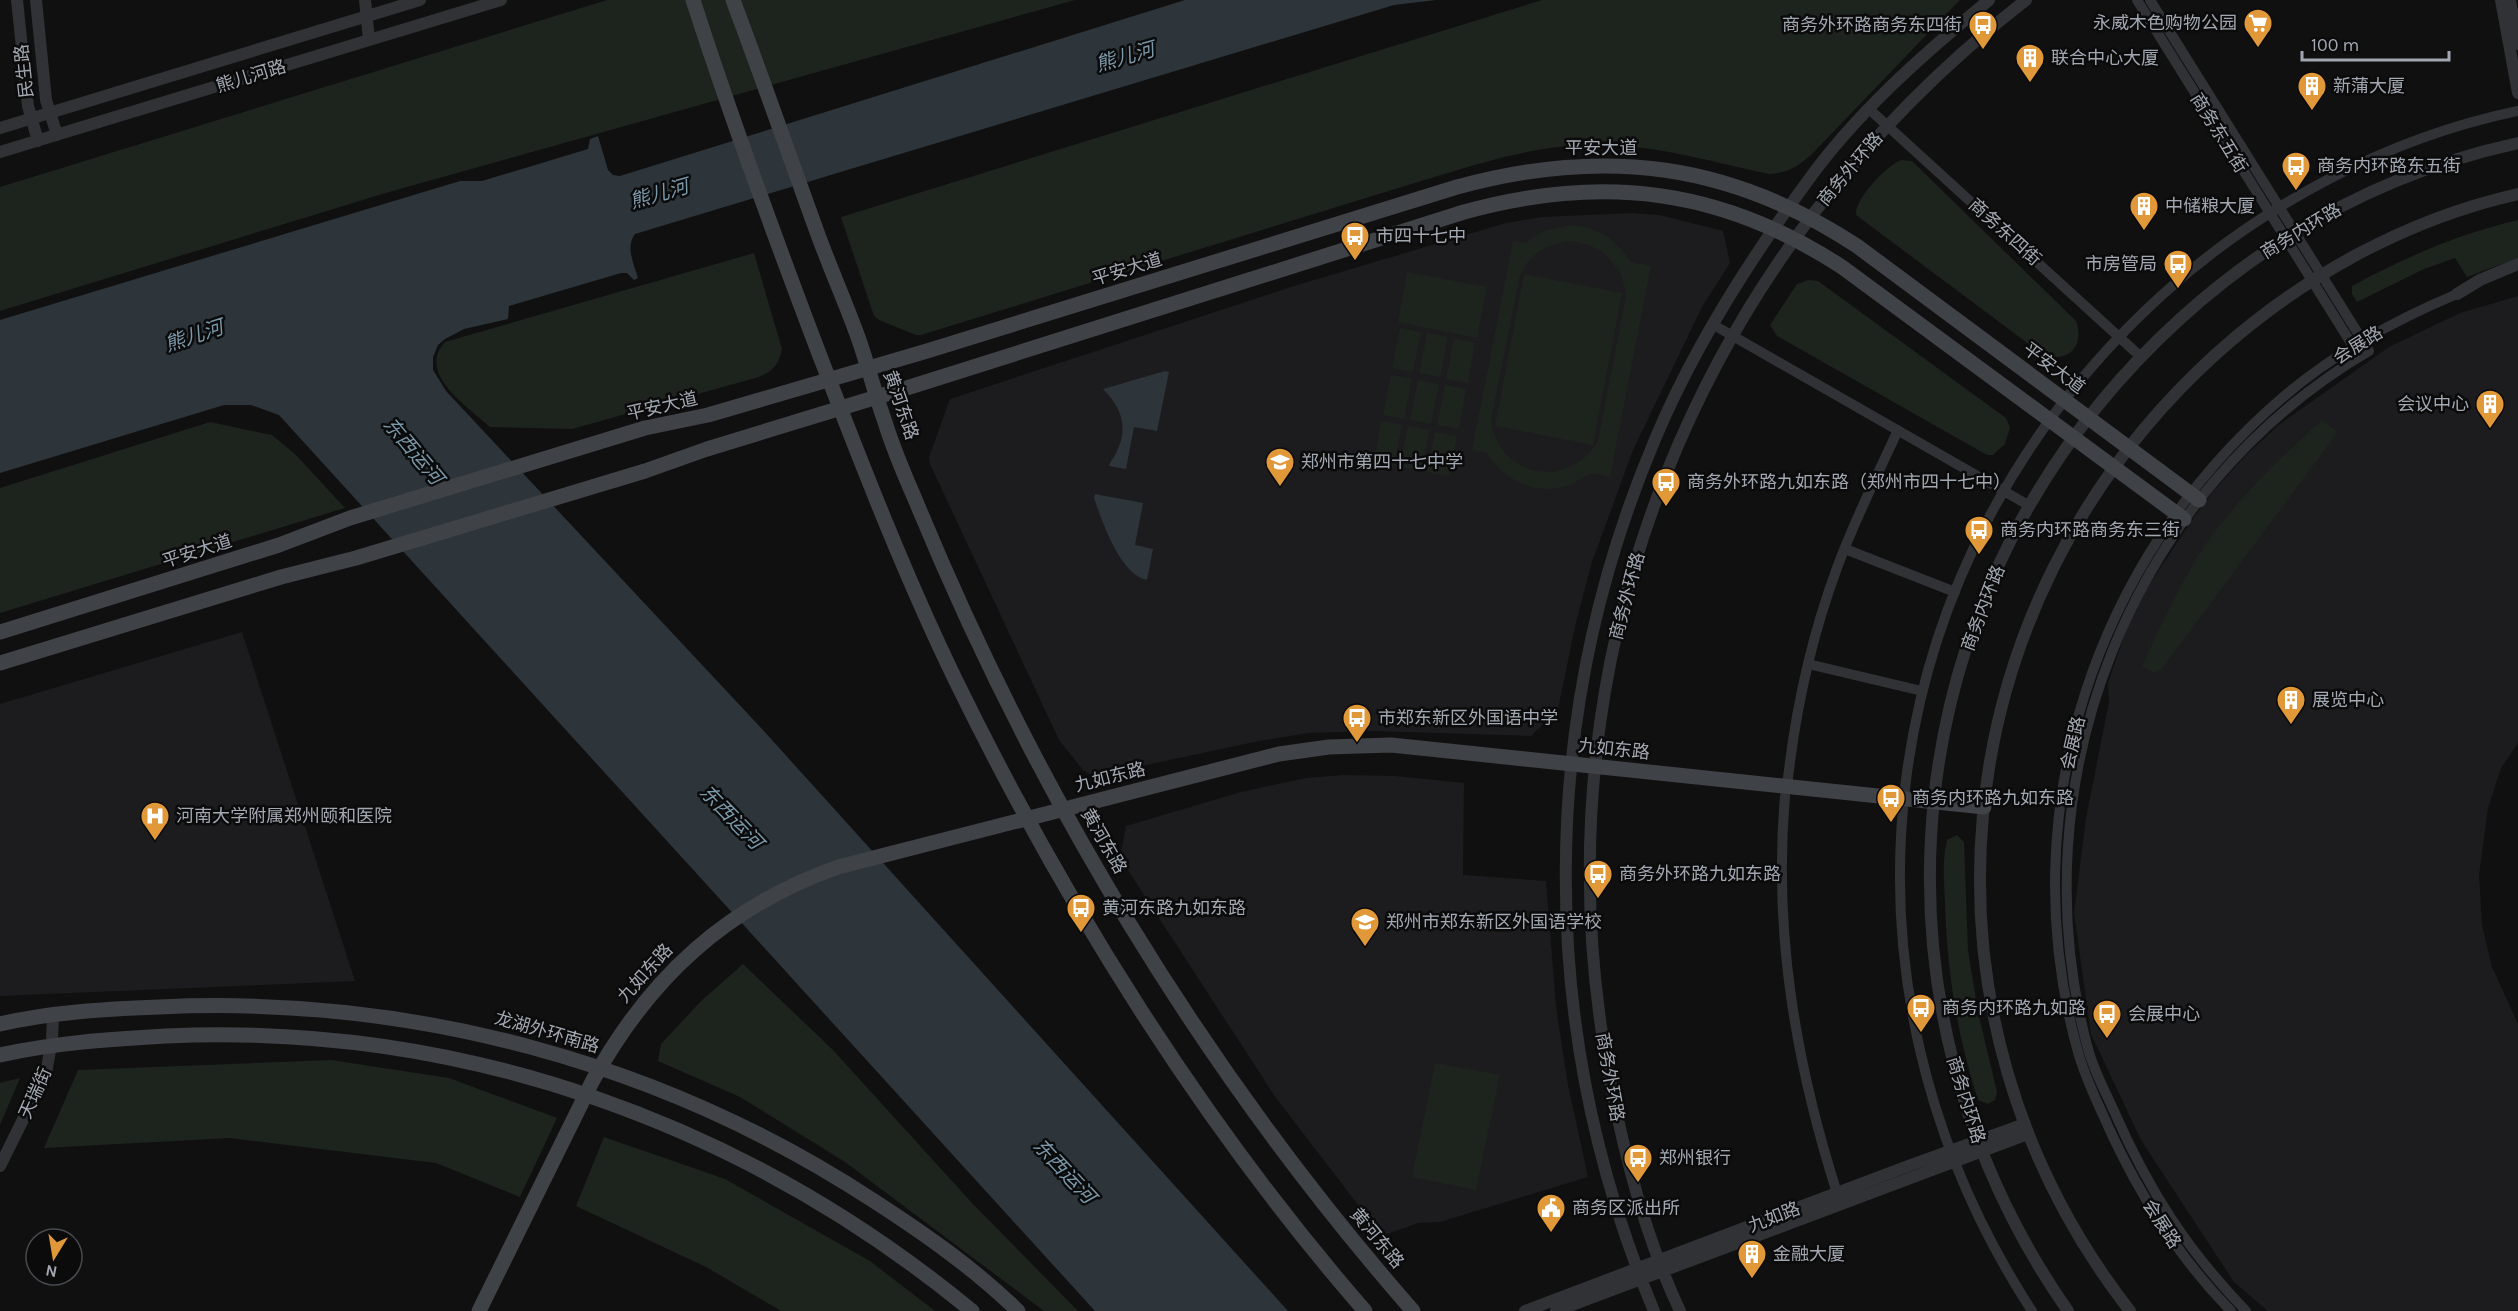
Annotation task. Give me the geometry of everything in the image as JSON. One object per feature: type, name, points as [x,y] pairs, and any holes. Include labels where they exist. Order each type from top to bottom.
[{"type":"main road","points":[[693,0],[719,81],[779,248],[881,512],[937,639],[1029,823],[1082,915],[1200,1099],[1285,1215],[1365,1311]]},
{"type":"main road","name":"黄河东路","points":[[733,0],[818,236],[856,332],[914,498],[970,624],[1065,813],[1158,968],[1263,1126],[1352,1240],[1413,1311]]},
{"type":"main road","name":"平安大道","points":[[0,632],[279,545],[350,518],[538,460],[645,428],[708,415],[829,380],[1457,187],[1537,169],[1617,165],[1654,168],[1732,184],[1790,206],[1857,246],[2195,496]]},
{"type":"main road","points":[[0,663],[281,577],[379,551],[571,494],[645,471],[707,448],[877,397],[1464,212],[1512,200],[1581,191],[1651,194],[1725,209],[1796,238],[1842,267],[2179,516]]},
{"type":"main road","name":"九如东路","points":[[479,1311],[604,1069],[620,1052],[655,1002],[721,935],[761,911],[816,885],[900,854],[1281,763],[1330,756],[1390,755],[1595,771],[1983,811]]},
{"type":"main road","name":"龙湖外环南路","points":[[0,1024],[53,1015],[191,1005],[242,1005],[323,1009],[388,1017],[496,1037],[651,1085],[791,1150],[932,1240],[1018,1311]]},
{"type":"main road","points":[[0,1055],[52,1046],[192,1035],[321,1039],[383,1046],[490,1066],[590,1096],[680,1131],[746,1161],[805,1193],[899,1254],[972,1311]]},
{"type":"main road","name":"九如东路","points":[[489,1311],[590,1096]]},
{"type":"street","name":"民生路","points":[[17,0],[28,106],[38,141]]},
{"type":"street","name":"民生路","points":[[36,0],[46,100],[57,135]]},
{"type":"street","points":[[365,0],[369,40]]},
{"type":"street","name":"熊儿河路","points":[[0,128],[420,0]]},
{"type":"street","name":"熊儿河路","points":[[0,152],[501,0]]},
{"type":"street","name":"商务外环路","points":[[1654,1311],[1638,1274],[1612,1196],[1595,1133],[1574,1014],[1564,880],[1571,769],[1587,662],[1617,543],[1657,435],[1712,324],[1736,282],[1804,185],[1869,109],[1928,52],[1989,0]]},
{"type":"street","name":"商务外环路","points":[[1680,1311],[1661,1266],[1632,1178],[1619,1128],[1598,1011],[1589,890],[1590,825],[1608,675],[1639,549],[1678,444],[1732,336],[1756,295],[1823,199],[1886,124],[1974,42],[2026,0]]},
{"type":"street","name":"商务东五街","points":[[2137,0],[2361,349]]},
{"type":"street","name":"商务东五街","points":[[2150,0],[2274,211]]},
{"type":"street","points":[[2501,0],[2518,93]]},
{"type":"street","points":[[2510,0],[2518,44]]},
{"type":"street","name":"商务东四街","points":[[1869,109],[2141,357]]},
{"type":"street","points":[[2032,1311],[1992,1243],[1951,1156],[1924,1069],[1906,982],[1900,898],[1904,803],[1922,691],[1955,592],[1973,550],[2004,491],[2024,456],[2064,399],[2120,336],[2192,268],[2274,211],[2371,159],[2439,133],[2518,111]]},
{"type":"street","name":"商务内环路","points":[[2068,1311],[2023,1238],[1980,1146],[1953,1062],[1936,978],[1930,898],[1934,806],[1942,742],[1958,673],[1979,613],[1996,571],[2030,506],[2049,472],[2073,437],[2141,357],[2211,292],[2290,236],[2354,199],[2411,173],[2465,155],[2518,143]]},
{"type":"street","points":[[2130,1311],[2075,1230],[2026,1129],[1999,1043],[1985,971],[1980,897],[1983,811],[1999,716],[2025,630],[2060,553],[2113,467],[2177,391],[2223,348],[2272,308],[2317,278],[2398,234],[2485,202],[2518,194]]},
{"type":"street","points":[[2457,294],[2480,280],[2518,264]]},
{"type":"street","name":"会展路","points":[[2231,1311],[2170,1239],[2159,1222],[2117,1147],[2078,1054],[2063,981],[2054,887],[2063,787],[2071,746],[2091,671],[2107,630],[2128,589],[2195,496],[2283,411],[2361,349],[2429,306],[2457,294]]},
{"type":"street","points":[[1712,324],[2030,506]]},
{"type":"street","points":[[1837,1193],[1803,1072],[1787,972],[1781,870],[1786,791],[1790,753],[1819,622],[1845,549],[1898,430]]},
{"type":"street","name":"会展路","points":[[2179,516],[2125,620],[2106,664],[2094,702],[2074,789],[2066,887],[2068,918],[2074,979],[2089,1051],[2128,1142],[2179,1233],[2246,1311]]},
{"type":"street","points":[[1845,549],[1955,592]]},
{"type":"street","points":[[1808,664],[1922,691]]},
{"type":"street","name":"天瑞街","points":[[0,1166],[46,1073],[52,1046],[53,1015]]},
{"type":"street","name":"九如路","points":[[1661,1266],[1837,1193],[2026,1129]]},
{"type":"street","name":"九如路","points":[[1525,1311],[1661,1266],[1951,1156]]},
{"type":"street","name":"九如路","points":[[1556,1311],[1638,1274]]},
{"type":"shaded area","points":[[607,0],[1075,0],[389,192],[0,311],[0,187]]},
{"type":"shaded area","points":[[1542,0],[1960,0],[1811,155],[1787,171],[1769,174],[1630,146],[1583,145],[1541,149],[1458,170],[921,335],[916,335],[874,316],[841,217]]},
{"type":"shaded area","points":[[1902,160],[1912,161],[2076,321],[2078,339],[2072,351],[2060,357],[2042,354],[1856,215],[1860,201],[1873,183],[1888,168]]},
{"type":"shaded area","name":"郑州市第四十七中学","points":[[1632,213],[1659,215],[1723,231],[1730,263],[1702,307],[1633,450],[1592,562],[1576,622],[1558,709],[1531,736],[1374,731],[1308,733],[1259,741],[1099,775],[1091,775],[1083,770],[1059,740],[930,464],[929,457],[950,399],[1294,286],[1506,223],[1542,217]]},
{"type":"shaded area","points":[[2518,220],[2518,258],[2467,277],[2455,258],[2424,269],[2357,302],[2352,294],[2352,286],[2412,256],[2454,239]]},
{"type":"shaded area","points":[[1572,225],[1581,226],[1613,241],[1631,262],[1651,266],[1610,477],[1591,474],[1567,486],[1555,489],[1543,489],[1521,483],[1502,471],[1487,453],[1472,450],[1513,241],[1525,243],[1543,231]],"holes":[[[1571,241],[1589,245],[1604,253],[1620,272],[1626,296],[1598,441],[1585,457],[1570,467],[1553,472],[1536,471],[1520,465],[1507,455],[1497,440],[1491,420],[1520,275],[1529,261],[1547,247]]]},
{"type":"shaded area","points":[[754,253],[782,349],[775,367],[759,377],[572,429],[490,427],[458,400],[441,378],[437,366],[438,354],[445,342]]},
{"type":"shaded area","points":[[1407,272],[1487,287],[1477,338],[1398,322]]},
{"type":"shaded area","points":[[1524,274],[1622,293],[1593,445],[1495,426]]},
{"type":"shaded area","points":[[1808,280],[1818,281],[2006,418],[2010,428],[2005,444],[1993,455],[1987,455],[1777,336],[1770,325],[1797,284]]},
{"type":"shaded area","points":[[2518,296],[2518,743],[2501,768],[2488,808],[2479,875],[2482,925],[2492,967],[2518,1024],[2518,1311],[2268,1311],[2234,1282],[2141,1140],[2091,1034],[2074,913],[2086,818],[2109,702],[2108,683],[2127,628],[2145,591],[2194,517],[2215,489],[2247,454],[2280,424],[2389,347],[2460,313]]},
{"type":"shaded area","points":[[1400,328],[1421,332],[1413,372],[1392,368]]},
{"type":"shaded area","points":[[1427,333],[1448,337],[1440,377],[1419,373]]},
{"type":"shaded area","points":[[1454,338],[1475,343],[1468,383],[1446,379]]},
{"type":"shaded area","points":[[1391,375],[1412,379],[1404,419],[1383,415]]},
{"type":"shaded area","points":[[1418,380],[1439,384],[1431,424],[1410,420]]},
{"type":"shaded area","points":[[1445,385],[1466,389],[1459,429],[1437,425]]},
{"type":"shaded area","points":[[2322,420],[2338,432],[2161,670],[2154,673],[2142,666],[2174,598],[2209,540],[2254,485]]},
{"type":"shaded area","points":[[1381,421],[1402,425],[1394,465],[1374,461]]},
{"type":"shaded area","points":[[210,422],[272,435],[296,455],[345,508],[0,613],[0,488]]},
{"type":"shaded area","points":[[1408,426],[1429,430],[1422,471],[1400,467]]},
{"type":"shaded area","points":[[1435,432],[1457,436],[1449,476],[1427,472]]},
{"type":"shaded area","name":"河南大学附属郑州颐和医院","points":[[242,632],[355,981],[0,996],[0,704]]},
{"type":"shaded area","name":"郑州市郑东新区外国语学校","points":[[1343,775],[1395,776],[1464,783],[1463,875],[1546,881],[1556,1007],[1568,1085],[1588,1177],[1440,1222],[1418,1223],[1382,1236],[1276,1098],[1120,858],[1126,826],[1241,792],[1306,778]]},
{"type":"shaded area","points":[[1957,835],[1964,842],[1968,950],[1978,1012],[1997,1092],[1995,1100],[1988,1104],[1978,1100],[1964,1052],[1951,978],[1946,929],[1944,864],[1947,840]]},
{"type":"shaded area","points":[[743,964],[833,1050],[972,1203],[1078,1311],[1044,1311],[845,1162],[740,1097],[658,1061],[661,1044],[701,1001]]},
{"type":"shaded area","points":[[331,1060],[449,1078],[557,1118],[520,1197],[436,1163],[230,1138],[44,1148],[78,1070]]},
{"type":"shaded area","points":[[1435,1063],[1500,1075],[1476,1190],[1412,1177]]},
{"type":"shaded area","points":[[20,1078],[0,1125],[0,1083]]},
{"type":"shaded area","points":[[604,1137],[725,1179],[870,1261],[935,1311],[781,1311],[706,1267],[576,1206]]},
{"type":"water","points":[[1185,0],[1436,0],[1394,5],[635,234],[630,250],[638,278],[634,280],[627,273],[621,273],[509,306],[508,319],[464,329],[445,339],[438,345],[433,357],[433,370],[446,391],[762,729],[1288,1311],[1095,1311],[279,415],[251,405],[224,405],[0,473],[0,320],[460,181],[482,181],[588,149],[590,139],[598,136],[608,170],[613,175],[620,176]]},
{"type":"water","points":[[1165,371],[1169,372],[1157,431],[1134,427],[1126,469],[1109,466],[1120,444],[1123,427],[1119,411],[1103,389]]},
{"type":"water","points":[[1095,494],[1143,503],[1135,545],[1153,549],[1147,580],[1137,576],[1120,558],[1102,520],[1094,498]]},
{"type":"place","name":"永威木色购物公园","points":[[2258,48]]},
{"type":"place","name":"商务外环路商务东四街","points":[[1983,50]]},
{"type":"place","name":"联合中心大厦","points":[[2030,84]]},
{"type":"place","name":"新蒲大厦","points":[[2312,112]]},
{"type":"place","name":"商务内环路东五街","points":[[2296,192]]},
{"type":"place","name":"中储粮大厦","points":[[2144,232]]},
{"type":"place","name":"市四十七中","points":[[1355,262]]},
{"type":"place","name":"市房管局","points":[[2178,290]]},
{"type":"place","name":"会议中心","points":[[2490,430]]},
{"type":"place","name":"郑州市第四十七中学","points":[[1280,488]]},
{"type":"place","name":"商务外环路九如东路（郑州市四十七中）","points":[[1666,508]]},
{"type":"place","name":"商务内环路商务东三街","points":[[1979,556]]},
{"type":"place","name":"展览中心","points":[[2291,726]]},
{"type":"place","name":"市郑东新区外国语中学","points":[[1357,744]]},
{"type":"place","name":"商务内环路九如东路","points":[[1891,824]]},
{"type":"place","name":"河南大学附属郑州颐和医院","points":[[155,842]]},
{"type":"place","name":"商务外环路九如东路","points":[[1598,900]]},
{"type":"place","name":"黄河东路九如东路","points":[[1081,934]]},
{"type":"place","name":"郑州市郑东新区外国语学校","points":[[1365,948]]},
{"type":"place","name":"商务内环路九如路","points":[[1921,1034]]},
{"type":"place","name":"会展中心","points":[[2107,1040]]},
{"type":"place","name":"郑州银行","points":[[1638,1184]]},
{"type":"place","name":"商务区派出所","points":[[1551,1234]]},
{"type":"place","name":"金融大厦","points":[[1752,1280]]},
{"type":"water label","name":"熊儿河","points":[[1125,57]]},
{"type":"water label","name":"熊儿河","points":[[659,194]]},
{"type":"water label","name":"熊儿河","points":[[194,336]]},
{"type":"water label","name":"东西运河","points":[[413,451]]},
{"type":"water label","name":"东西运河","points":[[731,817]]},
{"type":"water label","name":"东西运河","points":[[1064,1171]]}]
